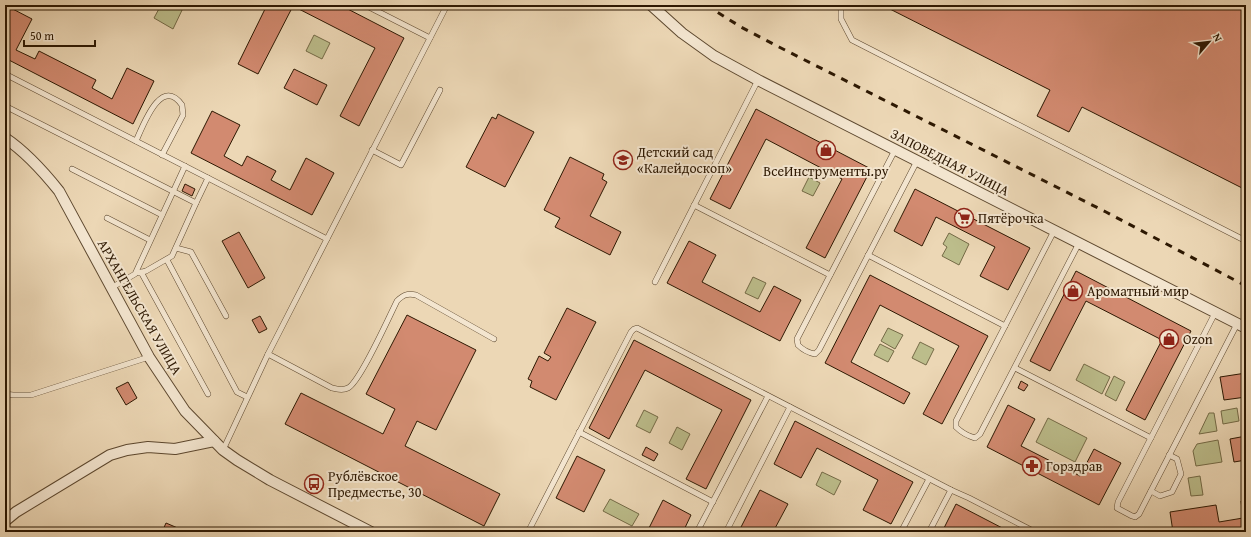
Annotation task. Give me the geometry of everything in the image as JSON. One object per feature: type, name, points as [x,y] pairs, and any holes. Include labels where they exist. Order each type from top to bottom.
[{"type":"street","name":"ЗАПОВЕДНАЯ УЛИЦА","points":[[651,5],[682,33],[714,56],[758,80],[1242,326]]},
{"type":"street","name":"АРХАНГЕЛЬСКАЯ УЛИЦА","points":[[5,138],[41,168],[59,191],[149,357],[185,411],[222,450],[270,480],[372,532]]},
{"type":"street","points":[[5,521],[16,512],[110,455],[127,450],[148,447],[175,449],[214,441]]},
{"type":"lane","points":[[365,5],[430,38]]},
{"type":"lane","points":[[222,450],[268,354],[447,5]]},
{"type":"lane","points":[[841,5],[841,18],[852,40],[1246,241]]},
{"type":"lane","points":[[5,74],[327,239]]},
{"type":"lane","points":[[655,282],[758,80]]},
{"type":"lane","points":[[372,150],[401,165],[440,90]]},
{"type":"lane","points":[[136,141],[158,100],[166,96],[175,97],[182,105],[183,115],[162,155]]},
{"type":"lane","points":[[5,106],[196,203]]},
{"type":"lane","points":[[895,150],[797,342],[800,347],[815,354],[819,350],[917,161]]},
{"type":"lane","points":[[135,274],[172,191],[185,166]]},
{"type":"lane","points":[[72,169],[162,215]]},
{"type":"lane","points":[[111,288],[135,274],[167,260],[172,256],[208,178]]},
{"type":"lane","points":[[694,205],[830,275]]},
{"type":"lane","points":[[107,218],[150,240]]},
{"type":"lane","points":[[1054,231],[956,420],[956,427],[960,431],[975,438],[980,434],[1079,243]]},
{"type":"lane","points":[[176,248],[191,252],[226,316]]},
{"type":"lane","points":[[868,255],[1005,326]]},
{"type":"lane","points":[[167,260],[237,392],[247,397]]},
{"type":"lane","points":[[141,272],[208,394]]},
{"type":"lane","points":[[268,354],[332,388],[340,390],[348,388],[359,377],[397,301],[401,296],[408,293],[416,295],[494,339]]},
{"type":"lane","points":[[1215,313],[1118,502],[1117,508],[1132,516],[1137,516],[1169,455],[1242,326]]},
{"type":"lane","points":[[528,532],[631,332],[637,328],[790,408],[1035,532]]},
{"type":"lane","points":[[5,394],[31,395],[149,357]]},
{"type":"lane","points":[[1015,368],[1150,438]]},
{"type":"lane","points":[[698,532],[768,396]]},
{"type":"lane","points":[[726,532],[790,408]]},
{"type":"lane","points":[[579,432],[713,502]]},
{"type":"lane","points":[[1151,491],[1160,496],[1172,492],[1181,474],[1177,459],[1169,455]]},
{"type":"lane","points":[[901,532],[929,479]]},
{"type":"lane","points":[[929,532],[951,490]]},
{"type":"green space","points":[[161,5],[184,6],[173,29],[154,18]]},
{"type":"green space","points":[[314,35],[330,43],[322,59],[306,51]]},
{"type":"green space","points":[[809,177],[820,183],[813,196],[802,191]]},
{"type":"green space","points":[[949,233],[969,244],[959,265],[942,256],[947,247],[943,244]]},
{"type":"green space","points":[[753,277],[766,283],[758,299],[745,293]]},
{"type":"green space","points":[[888,328],[903,335],[895,349],[881,341]]},
{"type":"green space","points":[[920,342],[934,349],[926,365],[912,358]]},
{"type":"green space","points":[[880,344],[894,351],[888,362],[874,355]]},
{"type":"green space","points":[[1084,364],[1110,377],[1102,394],[1076,380]]},
{"type":"green space","points":[[1114,376],[1125,382],[1116,401],[1105,395]]},
{"type":"green space","points":[[1237,408],[1239,421],[1223,424],[1221,411]]},
{"type":"green space","points":[[644,410],[658,417],[650,433],[636,426]]},
{"type":"green space","points":[[1209,413],[1214,413],[1217,431],[1199,434]]},
{"type":"green space","points":[[1048,418],[1087,438],[1075,462],[1036,442]]},
{"type":"green space","points":[[677,427],[690,434],[682,450],[669,443]]},
{"type":"green space","points":[[1218,440],[1222,462],[1196,466],[1193,451],[1197,444]]},
{"type":"green space","points":[[822,472],[841,481],[834,495],[816,485]]},
{"type":"green space","points":[[1200,476],[1203,495],[1191,496],[1188,478]]},
{"type":"green space","points":[[610,499],[639,514],[632,526],[603,511]]},
{"type":"building","points":[[5,5],[32,19],[16,50],[35,59],[39,51],[96,80],[92,88],[112,99],[127,68],[154,81],[133,124],[5,58]]},
{"type":"building","points":[[267,5],[340,5],[404,38],[359,126],[340,116],[375,48],[293,6],[258,74],[238,64]]},
{"type":"building","points":[[882,5],[1246,5],[1246,190],[1082,107],[1069,132],[1037,116],[1050,90]]},
{"type":"building","points":[[294,69],[327,85],[317,105],[284,88]]},
{"type":"building","points":[[756,109],[871,169],[825,258],[806,248],[842,179],[766,139],[730,209],[710,199]]},
{"type":"building","points":[[212,111],[240,125],[224,156],[242,166],[247,156],[276,171],[271,180],[290,190],[306,158],[334,173],[312,215],[191,153]]},
{"type":"building","points":[[498,114],[534,132],[505,187],[466,167],[492,117],[496,119]]},
{"type":"building","points":[[570,157],[604,174],[602,179],[607,182],[590,216],[621,232],[610,255],[555,227],[560,218],[544,210]]},
{"type":"building","points":[[185,184],[195,189],[192,196],[182,191]]},
{"type":"building","points":[[915,189],[1030,248],[1008,290],[980,276],[995,247],[936,217],[922,246],[894,231]]},
{"type":"building","points":[[239,232],[265,278],[248,288],[222,241]]},
{"type":"building","points":[[689,241],[716,255],[702,282],[760,312],[774,286],[801,300],[780,341],[667,283]]},
{"type":"building","points":[[1076,271],[1191,331],[1145,420],[1126,410],[1162,340],[1086,301],[1050,371],[1030,361]]},
{"type":"building","points":[[870,275],[988,336],[942,424],[923,414],[959,346],[880,305],[851,362],[910,393],[904,404],[825,363]]},
{"type":"building","points":[[567,308],[596,322],[556,400],[530,387],[532,381],[528,379],[539,356],[548,361],[551,357],[544,353]]},
{"type":"building","points":[[407,315],[476,350],[436,430],[417,421],[405,446],[500,494],[484,526],[285,424],[301,393],[383,434],[395,409],[366,394]]},
{"type":"building","points":[[260,316],[267,329],[259,333],[252,320]]},
{"type":"building","points":[[634,340],[751,400],[706,489],[686,479],[722,410],[645,370],[609,439],[589,428]]},
{"type":"building","points":[[1246,373],[1246,397],[1224,400],[1220,377]]},
{"type":"building","points":[[1021,381],[1028,385],[1024,391],[1018,388]]},
{"type":"building","points":[[128,382],[137,398],[126,405],[116,388]]},
{"type":"building","points":[[1008,405],[1035,419],[1021,446],[1080,476],[1094,449],[1121,463],[1099,505],[987,447]]},
{"type":"building","points":[[795,421],[913,482],[891,524],[863,510],[878,480],[817,448],[801,478],[774,464]]},
{"type":"building","points":[[1246,436],[1246,460],[1234,462],[1230,439]]},
{"type":"building","points":[[646,447],[658,454],[654,461],[642,455]]},
{"type":"building","points":[[577,456],[605,470],[584,512],[556,498]]},
{"type":"building","points":[[760,490],[788,504],[773,532],[740,532],[739,531]]},
{"type":"building","points":[[663,500],[691,515],[683,532],[647,532]]},
{"type":"building","points":[[1241,501],[1246,501],[1246,532],[1173,532],[1170,512],[1216,505],[1219,522],[1243,518]]},
{"type":"building","points":[[956,504],[1010,532],[942,532]]},
{"type":"building","points":[[166,523],[187,532],[162,532]]},
{"type":"railway","points":[[706,5],[741,27],[779,47],[1106,212],[1246,286]]},
{"type":"place","name":"ВсеИнструменты.ру","points":[[826,150]]},
{"type":"place","name":"Детский сад «Калейдоскоп»","points":[[623,160]]},
{"type":"place","name":"Пятёрочка","points":[[964,218]]},
{"type":"place","name":"Ароматный мир","points":[[1073,291]]},
{"type":"place","name":"Ozon","points":[[1169,339]]},
{"type":"place","name":"Горздрав","points":[[1032,466]]},
{"type":"place","name":"Рублёвское Предместье, 30","points":[[314,484]]}]
